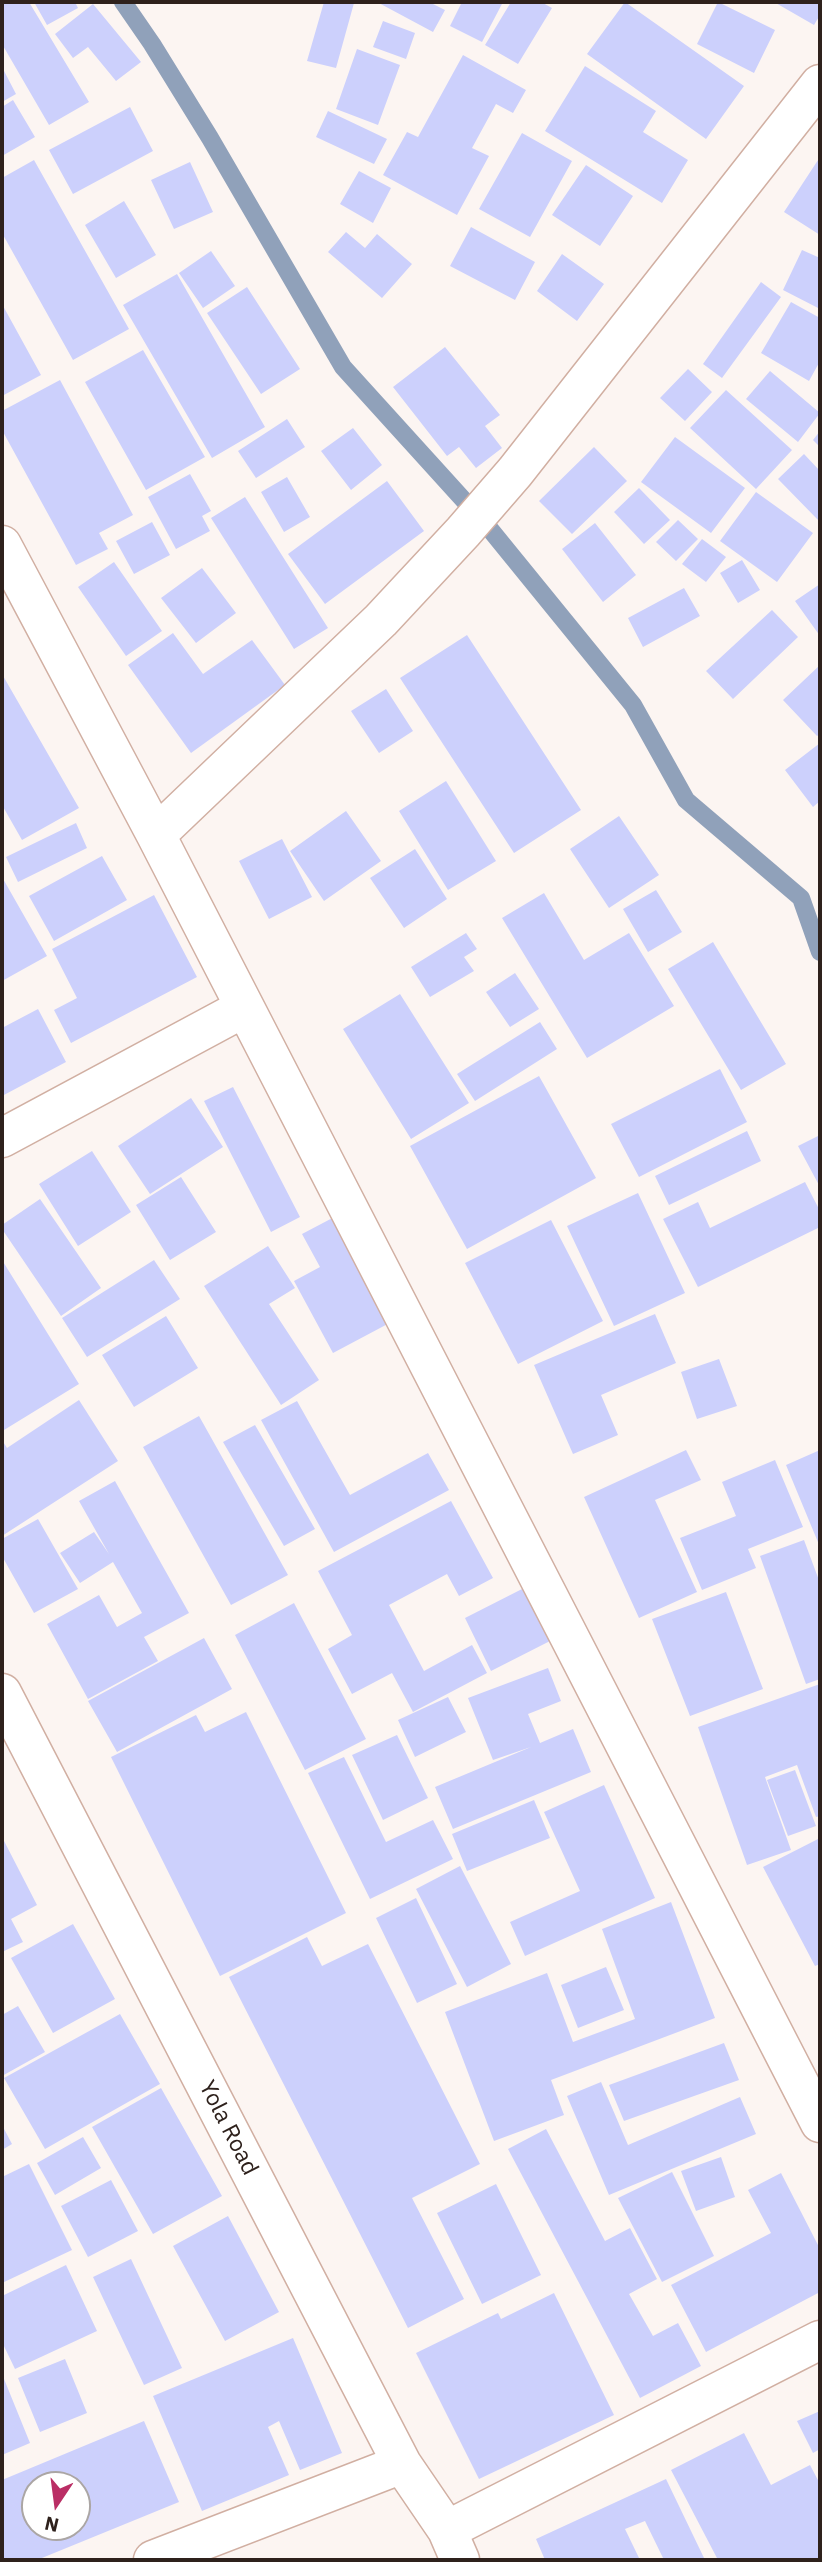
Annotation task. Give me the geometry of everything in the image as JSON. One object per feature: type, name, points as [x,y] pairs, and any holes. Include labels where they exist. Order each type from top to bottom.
[{"type":"street","points":[[156,835],[381,620],[463,532],[515,472],[820,84]]},
{"type":"street","points":[[2,545],[156,835],[820,2123]]},
{"type":"street","points":[[2,1138],[244,1008]]},
{"type":"street","name":"Yola Road","points":[[2,1693],[402,2463],[453,2545]]},
{"type":"street","points":[[453,2545],[820,2340]]},
{"type":"street","points":[[153,2560],[402,2463]]},
{"type":"building","points":[[2,2],[29,2],[89,102],[49,125],[2,44]]},
{"type":"building","points":[[34,2],[75,2],[78,8],[47,25]]},
{"type":"building","points":[[324,2],[354,3],[336,68],[307,61]]},
{"type":"building","points":[[377,2],[429,2],[445,10],[433,32]]},
{"type":"building","points":[[462,2],[503,2],[482,42],[450,26]]},
{"type":"building","points":[[511,2],[541,2],[552,8],[518,64],[485,45]]},
{"type":"building","points":[[625,2],[744,86],[706,139],[587,54]]},
{"type":"building","points":[[718,2],[775,30],[754,73],[697,44]]},
{"type":"building","points":[[774,2],[820,2],[820,15],[814,25]]},
{"type":"building","points":[[93,4],[141,62],[116,81],[88,47],[73,58],[55,34]]},
{"type":"building","points":[[383,21],[415,33],[406,59],[373,47]]},
{"type":"building","points":[[357,49],[400,65],[378,125],[336,109]]},
{"type":"building","points":[[463,55],[526,90],[513,113],[496,104],[472,148],[489,156],[457,215],[383,175],[407,132],[418,137]]},
{"type":"building","points":[[585,66],[656,111],[643,132],[688,160],[662,203],[545,131]]},
{"type":"building","points":[[2,67],[16,94],[2,102]]},
{"type":"building","points":[[13,100],[35,137],[2,156],[2,107]]},
{"type":"building","points":[[130,107],[153,151],[73,194],[49,150]]},
{"type":"building","points":[[328,111],[387,139],[374,164],[316,137]]},
{"type":"building","points":[[522,133],[572,161],[530,237],[479,209]]},
{"type":"building","points":[[820,157],[820,235],[784,212]]},
{"type":"building","points":[[34,160],[129,329],[73,360],[2,233],[2,178]]},
{"type":"building","points":[[190,162],[213,212],[174,229],[151,180]]},
{"type":"building","points":[[586,165],[633,196],[600,246],[552,215]]},
{"type":"building","points":[[359,171],[391,188],[373,223],[340,204]]},
{"type":"building","points":[[124,201],[156,255],[116,278],[85,225]]},
{"type":"building","points":[[471,227],[535,262],[515,300],[450,266]]},
{"type":"building","points":[[346,232],[365,248],[377,234],[412,264],[382,298],[328,252]]},
{"type":"building","points":[[802,250],[820,258],[820,309],[783,290]]},
{"type":"building","points":[[211,251],[235,286],[203,308],[179,273]]},
{"type":"building","points":[[562,254],[604,284],[577,321],[537,291]]},
{"type":"building","points":[[177,274],[265,427],[212,458],[123,305]]},
{"type":"building","points":[[761,282],[781,297],[722,378],[703,364]]},
{"type":"building","points":[[247,287],[300,369],[261,394],[207,313]]},
{"type":"building","points":[[791,302],[820,318],[820,361],[809,381],[761,353]]},
{"type":"building","points":[[2,304],[41,375],[2,396]]},
{"type":"building","points":[[445,347],[500,415],[485,426],[502,448],[476,468],[459,447],[447,456],[393,387]]},
{"type":"building","points":[[143,350],[205,457],[146,490],[85,382]]},
{"type":"building","points":[[688,369],[712,392],[685,421],[660,398]]},
{"type":"building","points":[[770,371],[820,413],[798,442],[746,399]]},
{"type":"building","points":[[60,380],[133,515],[99,533],[108,549],[76,565],[2,430],[2,411]]},
{"type":"building","points":[[726,390],[792,450],[756,489],[690,428]]},
{"type":"building","points":[[287,419],[305,447],[256,478],[238,451]]},
{"type":"building","points":[[353,428],[382,465],[351,490],[321,451]]},
{"type":"building","points":[[820,431],[820,447],[813,440]]},
{"type":"building","points":[[675,437],[745,488],[711,533],[641,482]]},
{"type":"building","points":[[594,447],[627,481],[572,534],[539,501]]},
{"type":"building","points":[[804,454],[820,471],[820,522],[778,479]]},
{"type":"building","points":[[190,474],[211,511],[202,516],[210,531],[176,549],[148,497]]},
{"type":"building","points":[[287,477],[310,517],[284,532],[261,492]]},
{"type":"building","points":[[387,481],[424,531],[325,604],[288,554]]},
{"type":"building","points":[[639,488],[670,520],[644,544],[614,512]]},
{"type":"building","points":[[756,492],[813,533],[777,582],[720,541]]},
{"type":"building","points":[[245,497],[328,628],[294,649],[211,518]]},
{"type":"building","points":[[678,520],[698,539],[676,561],[656,542]]},
{"type":"building","points":[[152,522],[170,555],[134,574],[116,541]]},
{"type":"building","points":[[595,523],[636,575],[603,602],[562,549]]},
{"type":"building","points":[[702,539],[726,557],[706,582],[682,564]]},
{"type":"building","points":[[742,560],[760,590],[738,603],[720,573]]},
{"type":"building","points":[[114,562],[162,631],[126,656],[78,587]]},
{"type":"building","points":[[202,568],[236,613],[196,643],[161,598]]},
{"type":"building","points":[[820,584],[820,636],[795,601]]},
{"type":"building","points":[[684,588],[700,616],[643,647],[628,618]]},
{"type":"building","points":[[772,610],[798,637],[733,699],[706,671]]},
{"type":"building","points":[[173,633],[203,674],[252,640],[285,685],[191,753],[128,665]]},
{"type":"building","points":[[467,635],[581,810],[514,853],[400,678]]},
{"type":"building","points":[[820,665],[820,734],[817,736],[783,700]]},
{"type":"building","points":[[2,674],[79,808],[22,840],[2,805]]},
{"type":"building","points":[[386,689],[413,731],[379,753],[351,711]]},
{"type":"building","points":[[820,743],[820,801],[813,807],[785,770]]},
{"type":"building","points":[[446,781],[496,861],[448,890],[399,811]]},
{"type":"building","points":[[346,811],[381,861],[324,901],[290,851]]},
{"type":"building","points":[[619,816],[659,875],[609,908],[570,849]]},
{"type":"building","points":[[76,823],[87,848],[18,882],[6,857]]},
{"type":"building","points":[[282,839],[312,897],[269,919],[239,861]]},
{"type":"building","points":[[415,849],[447,899],[404,928],[370,878]]},
{"type":"building","points":[[102,856],[127,900],[54,941],[29,896]]},
{"type":"building","points":[[2,877],[47,956],[2,981]]},
{"type":"building","points":[[656,890],[682,932],[648,952],[623,909]]},
{"type":"building","points":[[544,893],[584,960],[629,933],[674,1006],[587,1058],[502,918]]},
{"type":"building","points":[[154,895],[197,977],[71,1043],[54,1010],[77,998],[52,949]]},
{"type":"building","points":[[466,933],[477,949],[464,957],[474,971],[430,997],[411,967]]},
{"type":"building","points":[[713,942],[786,1064],[741,1090],[668,969]]},
{"type":"building","points":[[515,973],[539,1009],[510,1027],[486,992]]},
{"type":"building","points":[[400,994],[469,1103],[411,1139],[343,1029]]},
{"type":"building","points":[[38,1009],[66,1062],[2,1096],[2,1028]]},
{"type":"building","points":[[540,1022],[557,1049],[475,1101],[457,1074]]},
{"type":"building","points":[[720,1069],[747,1122],[639,1177],[611,1124]]},
{"type":"building","points":[[539,1076],[596,1178],[467,1249],[410,1146]]},
{"type":"building","points":[[233,1087],[300,1217],[271,1232],[204,1101]]},
{"type":"building","points":[[191,1098],[223,1147],[150,1194],[118,1146]]},
{"type":"building","points":[[747,1131],[761,1161],[669,1205],[655,1176]]},
{"type":"building","points":[[820,1135],[820,1187],[798,1146]]},
{"type":"building","points":[[92,1151],[131,1212],[78,1246],[39,1184]]},
{"type":"building","points":[[181,1177],[216,1232],[170,1260],[136,1205]]},
{"type":"building","points":[[805,1182],[820,1211],[820,1227],[698,1287],[663,1219],[698,1202],[710,1228]]},
{"type":"building","points":[[638,1193],[685,1293],[614,1326],[567,1226]]},
{"type":"building","points":[[40,1199],[101,1288],[61,1316],[2,1229],[2,1225]]},
{"type":"building","points":[[340,1214],[397,1319],[333,1353],[294,1281],[320,1267],[302,1234]]},
{"type":"building","points":[[551,1220],[603,1321],[518,1364],[465,1263]]},
{"type":"building","points":[[268,1246],[295,1288],[269,1304],[319,1380],[281,1405],[204,1286]]},
{"type":"building","points":[[2,1260],[79,1384],[4,1430],[2,1426]]},
{"type":"building","points":[[154,1260],[180,1299],[87,1357],[62,1318]]},
{"type":"building","points":[[655,1314],[676,1363],[601,1395],[618,1435],[573,1454],[534,1365]]},
{"type":"building","points":[[166,1316],[198,1368],[134,1407],[102,1355]]},
{"type":"building","points":[[719,1359],[737,1406],[697,1419],[681,1372]]},
{"type":"building","points":[[79,1400],[118,1461],[2,1536],[2,1440],[7,1448]]},
{"type":"building","points":[[297,1401],[350,1495],[428,1453],[449,1490],[334,1552],[261,1420]]},
{"type":"building","points":[[199,1416],[288,1575],[231,1605],[143,1447]]},
{"type":"building","points":[[255,1425],[315,1529],[284,1546],[223,1442]]},
{"type":"building","points":[[686,1450],[701,1480],[655,1500],[697,1592],[639,1618],[584,1497]]},
{"type":"building","points":[[820,1450],[820,1547],[786,1465]]},
{"type":"building","points":[[775,1460],[803,1527],[748,1549],[756,1568],[702,1590],[680,1538],[736,1516],[722,1482]]},
{"type":"building","points":[[115,1481],[189,1613],[144,1637],[158,1661],[88,1699],[47,1624],[99,1595],[117,1627],[142,1613],[113,1562],[80,1583],[60,1553],[94,1532],[109,1554],[79,1501]]},
{"type":"building","points":[[451,1501],[493,1578],[459,1596],[447,1574],[389,1605],[424,1671],[472,1645],[487,1673],[413,1712],[392,1673],[352,1694],[328,1649],[352,1635],[318,1571]]},
{"type":"building","points":[[38,1519],[78,1589],[34,1613],[2,1556],[2,1539]]},
{"type":"building","points":[[804,1540],[820,1583],[820,1679],[806,1684],[760,1556]]},
{"type":"building","points":[[524,1588],[550,1641],[491,1671],[465,1618]]},
{"type":"building","points":[[726,1592],[763,1689],[690,1716],[652,1619]]},
{"type":"building","points":[[294,1603],[366,1739],[305,1770],[235,1635]]},
{"type":"building","points":[[204,1638],[232,1689],[117,1752],[88,1701]]},
{"type":"building","points":[[548,1668],[561,1701],[528,1714],[540,1743],[573,1729],[591,1772],[453,1829],[435,1787],[531,1747],[493,1760],[468,1698]]},
{"type":"building","points":[[820,1684],[820,1816],[816,1817],[797,1765],[765,1777],[791,1850],[747,1865],[698,1727]]},
{"type":"building","points":[[448,1697],[466,1732],[415,1757],[398,1720]]},
{"type":"building","points":[[246,1712],[346,1913],[220,1976],[111,1757],[196,1715],[205,1732]]},
{"type":"building","points":[[397,1735],[428,1798],[383,1820],[352,1755]]},
{"type":"building","points":[[344,1757],[386,1842],[433,1820],[453,1859],[370,1899],[308,1773]]},
{"type":"building","points":[[795,1770],[816,1826],[788,1836],[767,1780]]},
{"type":"building","points":[[604,1785],[655,1898],[525,1956],[510,1922],[580,1891],[544,1812]]},
{"type":"building","points":[[534,1800],[550,1838],[467,1871],[452,1834]]},
{"type":"building","points":[[2,1837],[37,1905],[11,1919],[23,1942],[2,1952]]},
{"type":"building","points":[[820,1838],[820,1964],[815,1966],[763,1867]]},
{"type":"building","points":[[460,1866],[511,1964],[467,1987],[416,1889]]},
{"type":"building","points":[[416,1898],[457,1984],[417,2003],[376,1918]]},
{"type":"building","points":[[671,1902],[715,2018],[551,2080],[564,2115],[494,2141],[445,2012],[547,1973],[573,2042],[635,2019],[602,1929]]},
{"type":"building","points":[[73,1924],[115,1999],[53,2033],[11,1958]]},
{"type":"building","points":[[307,1937],[322,1966],[368,1944],[480,2164],[412,2198],[464,2299],[408,2328],[229,1977]]},
{"type":"building","points":[[606,1967],[624,2010],[578,2028],[561,1985]]},
{"type":"building","points":[[18,2006],[45,2052],[2,2076],[2,2015]]},
{"type":"building","points":[[120,2014],[160,2084],[45,2149],[4,2078]]},
{"type":"building","points":[[724,2043],[739,2080],[624,2121],[609,2085]]},
{"type":"building","points":[[601,2082],[628,2145],[740,2097],[756,2134],[609,2195],[567,2096]]},
{"type":"building","points":[[161,2088],[222,2196],[153,2234],[92,2127]]},
{"type":"building","points":[[2,2125],[12,2144],[2,2150]]},
{"type":"building","points":[[546,2129],[605,2241],[630,2228],[657,2279],[629,2294],[653,2336],[678,2323],[701,2366],[640,2398],[508,2149]]},
{"type":"building","points":[[83,2137],[101,2168],[55,2195],[37,2163]]},
{"type":"building","points":[[721,2157],[735,2197],[696,2211],[681,2171]]},
{"type":"building","points":[[29,2164],[72,2250],[2,2283],[2,2177]]},
{"type":"building","points":[[672,2172],[714,2256],[662,2282],[618,2198]]},
{"type":"building","points":[[781,2173],[820,2249],[820,2292],[706,2352],[671,2285],[771,2233],[748,2190]]},
{"type":"building","points":[[111,2180],[138,2231],[88,2257],[61,2206]]},
{"type":"building","points":[[496,2184],[541,2275],[482,2304],[437,2213]]},
{"type":"building","points":[[228,2216],[279,2312],[225,2341],[173,2246]]},
{"type":"building","points":[[131,2259],[182,2368],[144,2385],[93,2277]]},
{"type":"building","points":[[66,2265],[97,2331],[15,2369],[2,2342],[2,2296]]},
{"type":"building","points":[[554,2293],[614,2415],[479,2479],[416,2353],[498,2313],[501,2319]]},
{"type":"building","points":[[293,2338],[342,2453],[300,2470],[279,2421],[268,2427],[289,2475],[202,2511],[153,2396]]},
{"type":"building","points":[[65,2359],[87,2413],[40,2432],[18,2378]]},
{"type":"building","points":[[2,2374],[30,2443],[2,2455]]},
{"type":"building","points":[[820,2411],[820,2449],[813,2453],[797,2421]]},
{"type":"building","points":[[144,2421],[179,2502],[91,2538],[91,2471],[24,2471]]},
{"type":"building","points":[[744,2433],[771,2485],[810,2465],[820,2484],[820,2560],[718,2560],[671,2470]]},
{"type":"building","points":[[21,2472],[21,2541],[84,2541],[37,2560],[2,2560],[2,2480]]},
{"type":"building","points":[[666,2479],[705,2560],[664,2560],[645,2521],[625,2529],[640,2560],[545,2560],[536,2539]]},
{"type":"waterway","points":[[123,2],[210,138],[343,367],[489,528],[633,705],[686,800],[801,898],[820,952]]}]
